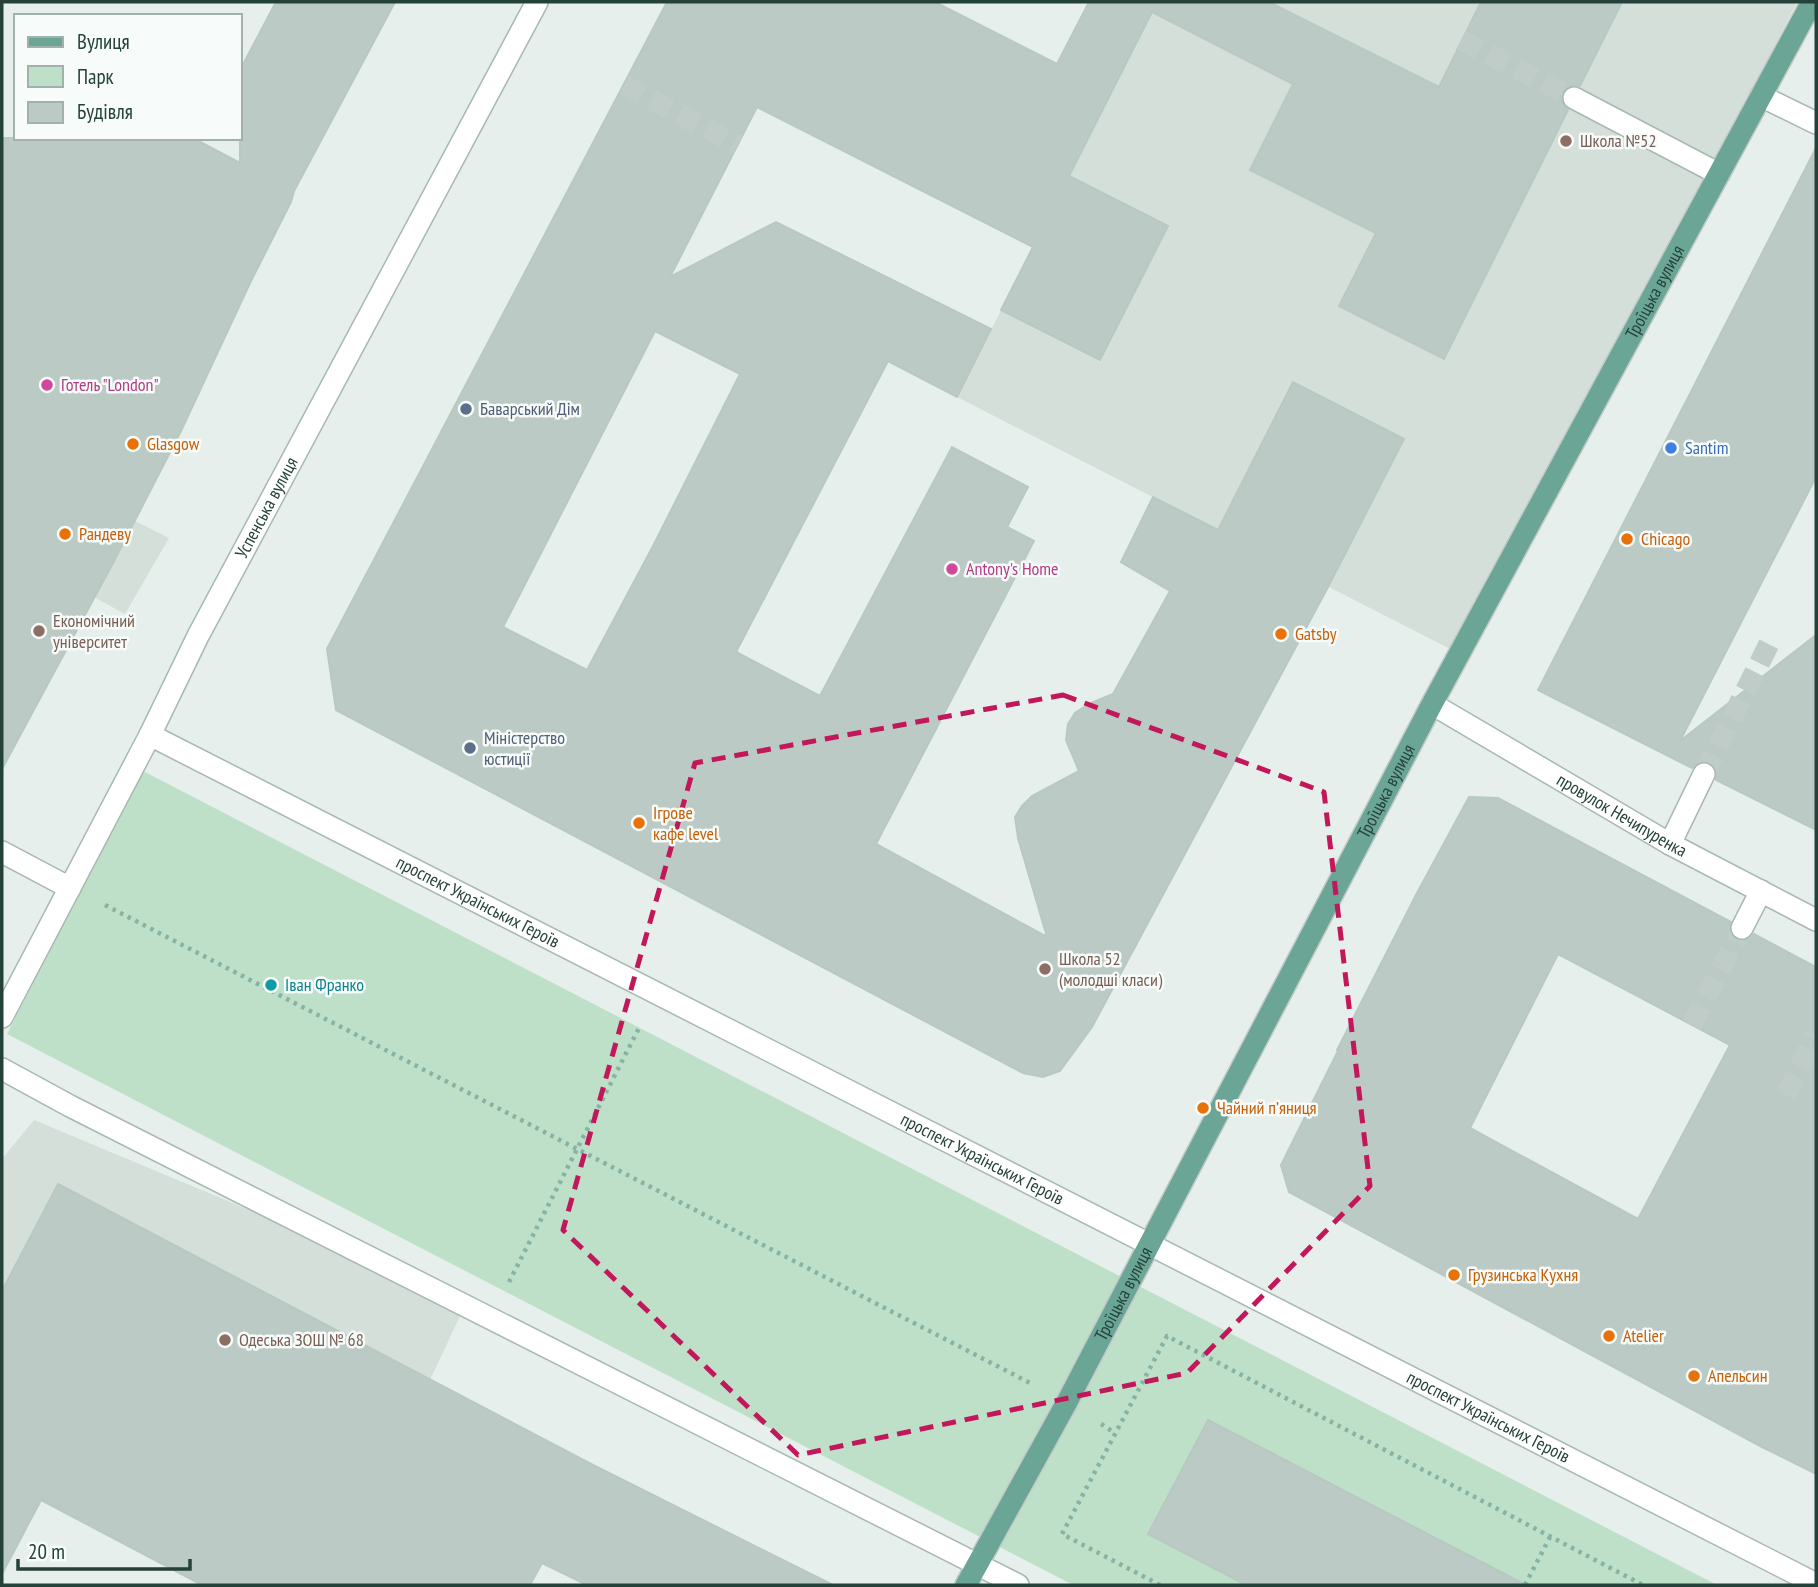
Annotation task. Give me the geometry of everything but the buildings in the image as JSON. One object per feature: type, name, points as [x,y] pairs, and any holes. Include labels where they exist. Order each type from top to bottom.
[{"type":"main road","name":"Троїцька вулиця","points":[[967,1585],[1067,1402],[1432,704],[1812,2]]},
{"type":"street","name":"Успенська вулиця","points":[[2,1017],[150,735],[204,624],[537,2]]},
{"type":"street","points":[[1761,96],[1816,122]]},
{"type":"street","points":[[1574,98],[1720,174]]},
{"type":"street","name":"провулок Нечипуренка","points":[[1432,704],[1670,845],[1816,920]]},
{"type":"street","name":"проспект Українських Героїв","points":[[150,735],[1816,1584]]},
{"type":"street","points":[[1670,845],[1704,774]]},
{"type":"street","points":[[2,852],[71,888]]},
{"type":"street","points":[[1742,928],[1761,891]]},
{"type":"street","points":[[2,1069],[82,1112],[1018,1585]]},
{"type":"path","points":[[71,888],[1067,1402],[1115,1433]]},
{"type":"path","points":[[490,1318],[657,993]]},
{"type":"path","points":[[1160,1585],[1062,1534],[1167,1336],[1643,1585]]},
{"type":"path","points":[[1525,1585],[1550,1537]]},
{"type":"highlighted area","points":[[1063,695],[1324,792],[1370,1186],[1187,1373],[798,1455],[563,1230],[695,763]]},
{"type":"shaded area","points":[[1158,2],[1797,2],[1464,656],[957,397]]},
{"type":"shaded area","name":"Рандеву","points":[[2,454],[169,538],[125,614],[2,547]]},
{"type":"shaded area","name":"Одеська ЗОШ № 68","points":[[34,1120],[467,1301],[430,1380],[321,1585],[202,1585],[2,1479],[2,1159]]},
{"type":"green space","points":[[143,771],[1717,1585],[1073,1585],[7,1034]]},
{"type":"tunnel","points":[[1461,40],[1574,98]]},
{"type":"tunnel","points":[[624,85],[738,145]]},
{"type":"tunnel","points":[[1704,774],[1771,640]]},
{"type":"tunnel","points":[[1692,1025],[1742,928]]},
{"type":"tunnel","points":[[1786,1095],[1816,1034]]},
{"type":"place","name":"Школа №52","points":[[1566,141]]},
{"type":"place","name":"Готель \"London\"","points":[[47,385]]},
{"type":"place","name":"Баварський Дім","points":[[466,409]]},
{"type":"place","name":"Glasgow","points":[[133,444]]},
{"type":"place","name":"Santim","points":[[1671,448]]},
{"type":"place","name":"Рандеву","points":[[65,534]]},
{"type":"place","name":"Chicago","points":[[1627,539]]},
{"type":"place","name":"Antony's Home","points":[[952,569]]},
{"type":"place","name":"Економічний університет","points":[[39,631]]},
{"type":"place","name":"Gatsby","points":[[1281,634]]},
{"type":"place","name":"Міністерство юстиції","points":[[470,748]]},
{"type":"place","name":"Ігрове кафе level","points":[[639,823]]},
{"type":"place","name":"Школа 52 (молодші класи)","points":[[1045,969]]},
{"type":"place","name":"Іван Франко","points":[[271,985]]},
{"type":"place","name":"Чайний пʼяниця","points":[[1203,1108]]},
{"type":"place","name":"Грузинська Кухня","points":[[1454,1275]]},
{"type":"place","name":"Atelier","points":[[1609,1336]]},
{"type":"place","name":"Одеська ЗОШ № 68","points":[[225,1340]]},
{"type":"place","name":"Апельсин","points":[[1694,1376]]}]
